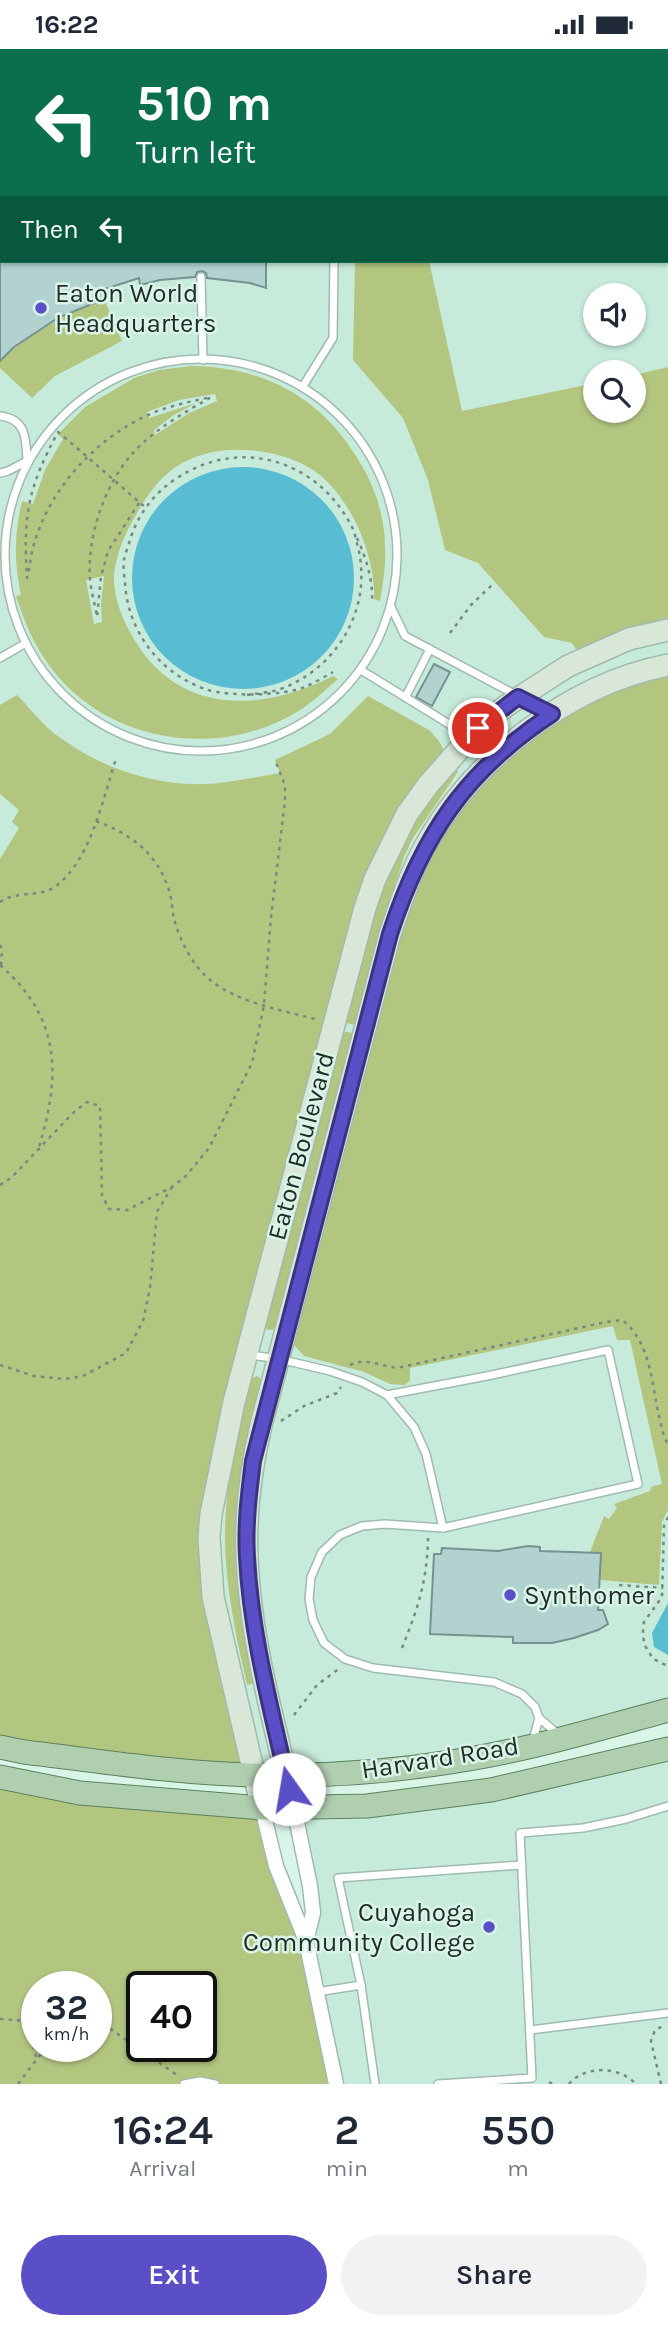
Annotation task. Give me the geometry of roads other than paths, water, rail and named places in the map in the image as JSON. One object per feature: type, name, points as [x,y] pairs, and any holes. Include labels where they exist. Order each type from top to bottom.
[{"type":"main road","name":"Harvard Road","points":[[0,1747],[220,1774],[365,1772],[458,1761],[563,1739],[668,1710]]},
{"type":"main road","name":"Harvard Road","points":[[0,1777],[80,1793],[262,1808],[367,1807],[492,1790],[668,1749]]},
{"type":"street","name":"Eaton Boulevard","points":[[262,1808],[213,1597],[209,1538],[213,1496],[246,1354],[368,898],[407,814],[428,785],[478,728],[518,697],[568,666],[629,639],[668,630]]},
{"type":"street","name":"Eaton Boulevard","points":[[294,1808],[255,1634],[247,1557],[248,1495],[253,1461],[279,1359],[387,946],[403,896],[421,854],[444,817],[496,756],[526,730],[588,694],[629,676],[668,665]]},
{"type":"street","points":[[262,1808],[276,1866],[306,1941],[336,2084]]},
{"type":"street","points":[[294,1808],[313,1913],[306,1941]]},
{"type":"lane","points":[[303,386],[333,338],[334,263]]},
{"type":"lane","points":[[201,277],[203,360]]},
{"type":"lane","points":[[180,359],[203,360],[244,362],[303,386],[351,427],[384,482],[398,544],[391,607],[379,640],[351,684],[317,712],[277,736],[225,750],[171,750],[119,735],[74,706],[37,666],[13,618],[3,565],[8,512],[27,461],[66,411],[119,376],[180,359]]},
{"type":"lane","points":[[0,416],[14,420],[25,433],[27,461]]},
{"type":"lane","points":[[0,473],[27,461]]},
{"type":"lane","points":[[391,607],[405,636],[552,714]]},
{"type":"lane","points":[[0,658],[26,643]]},
{"type":"lane","points":[[406,696],[430,649]]},
{"type":"lane","points":[[361,670],[406,696],[496,756]]},
{"type":"lane","points":[[387,1395],[487,1377],[608,1350],[638,1484],[443,1528],[385,1524],[362,1526],[340,1535],[323,1552],[311,1577],[309,1599],[313,1620],[324,1643],[345,1659],[373,1668],[494,1682],[522,1694],[535,1707],[539,1717],[563,1739]]},
{"type":"lane","points":[[246,1354],[330,1371],[362,1382],[387,1395],[414,1427],[426,1454],[443,1528]]},
{"type":"lane","points":[[532,1745],[539,1717]]},
{"type":"lane","points":[[438,2084],[532,2081],[520,1833],[583,1828],[668,1806]]},
{"type":"lane","points":[[375,2084],[361,1985],[338,1878],[522,1865]]},
{"type":"lane","points":[[317,1992],[361,1985]]},
{"type":"lane","points":[[530,2030],[668,2013]]},
{"type":"lane","points":[[186,2083],[200,2081],[215,2084]]},
{"type":"water","points":[[232,467],[254,467],[286,475],[322,499],[346,535],[354,578],[346,621],[322,657],[286,681],[254,689],[232,689],[200,681],[172,664],[157,649],[140,621],[132,589],[132,567],[140,535],[157,507],[172,492],[200,475]]},
{"type":"water","points":[[668,1603],[668,1655],[654,1647],[652,1633]]},
{"type":"place","name":"Eaton World Headquarters","points":[[41,308]]},
{"type":"place","name":"Synthomer","points":[[510,1595]]},
{"type":"place","name":"Cuyahoga Community College","points":[[489,1927]]}]
